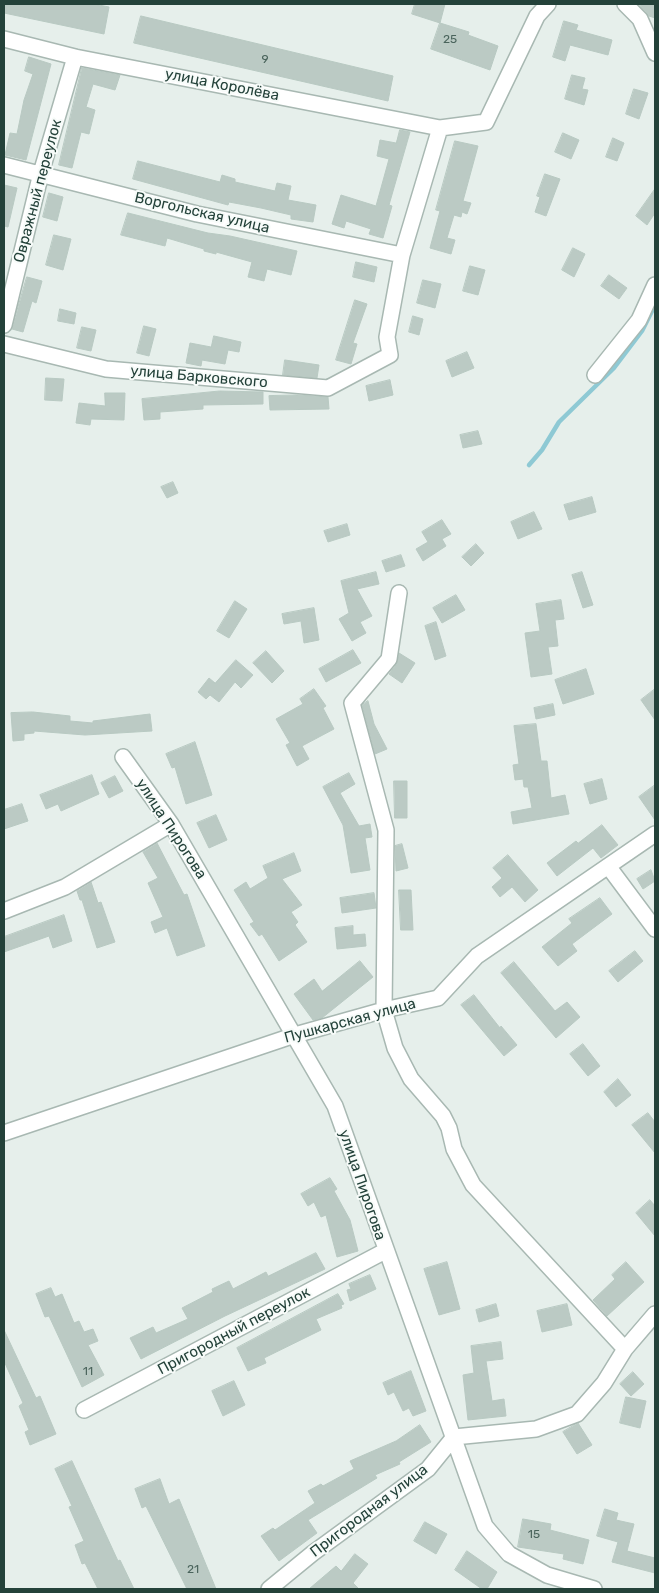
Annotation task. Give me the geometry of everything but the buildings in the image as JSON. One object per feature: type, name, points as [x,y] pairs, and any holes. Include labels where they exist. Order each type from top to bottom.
[{"type":"street","points":[[402,256],[440,128],[486,122],[537,16],[548,4]]},
{"type":"street","points":[[625,4],[640,19],[655,53]]},
{"type":"street","name":"улица Королёва","points":[[4,39],[75,57],[440,128]]},
{"type":"street","name":"Овражный переулок","points":[[4,325],[41,173],[75,57]]},
{"type":"street","name":"Воргольская улица","points":[[4,165],[197,214],[402,256]]},
{"type":"street","name":"улица Барковского","points":[[4,344],[106,369],[328,388],[390,355],[387,336],[402,256]]},
{"type":"street","points":[[595,376],[639,320],[655,285]]},
{"type":"street","points":[[399,592],[389,659],[352,704],[386,830],[384,1010],[399,1056],[411,1079],[443,1116],[449,1128],[454,1149],[473,1185],[625,1349]]},
{"type":"street","name":"улица Пирогова","points":[[123,757],[171,824],[335,1106],[385,1251],[485,1526],[510,1554],[546,1575],[594,1589]]},
{"type":"street","points":[[4,911],[65,887],[171,824]]},
{"type":"street","name":"Пушкарская улица","points":[[4,1133],[295,1036],[384,1010],[438,998],[477,956],[655,834]]},
{"type":"street","points":[[608,866],[655,929]]},
{"type":"street","name":"Пригородный переулок","points":[[84,1410],[385,1251]]},
{"type":"street","points":[[454,1437],[536,1430],[577,1414],[604,1383],[625,1349],[655,1314]]},
{"type":"street","name":"Пригородная улица","points":[[269,1589],[313,1553],[428,1469],[454,1437]]},
{"type":"waterway","points":[[529,465],[542,450],[559,422],[614,368],[642,331],[655,305]]}]
